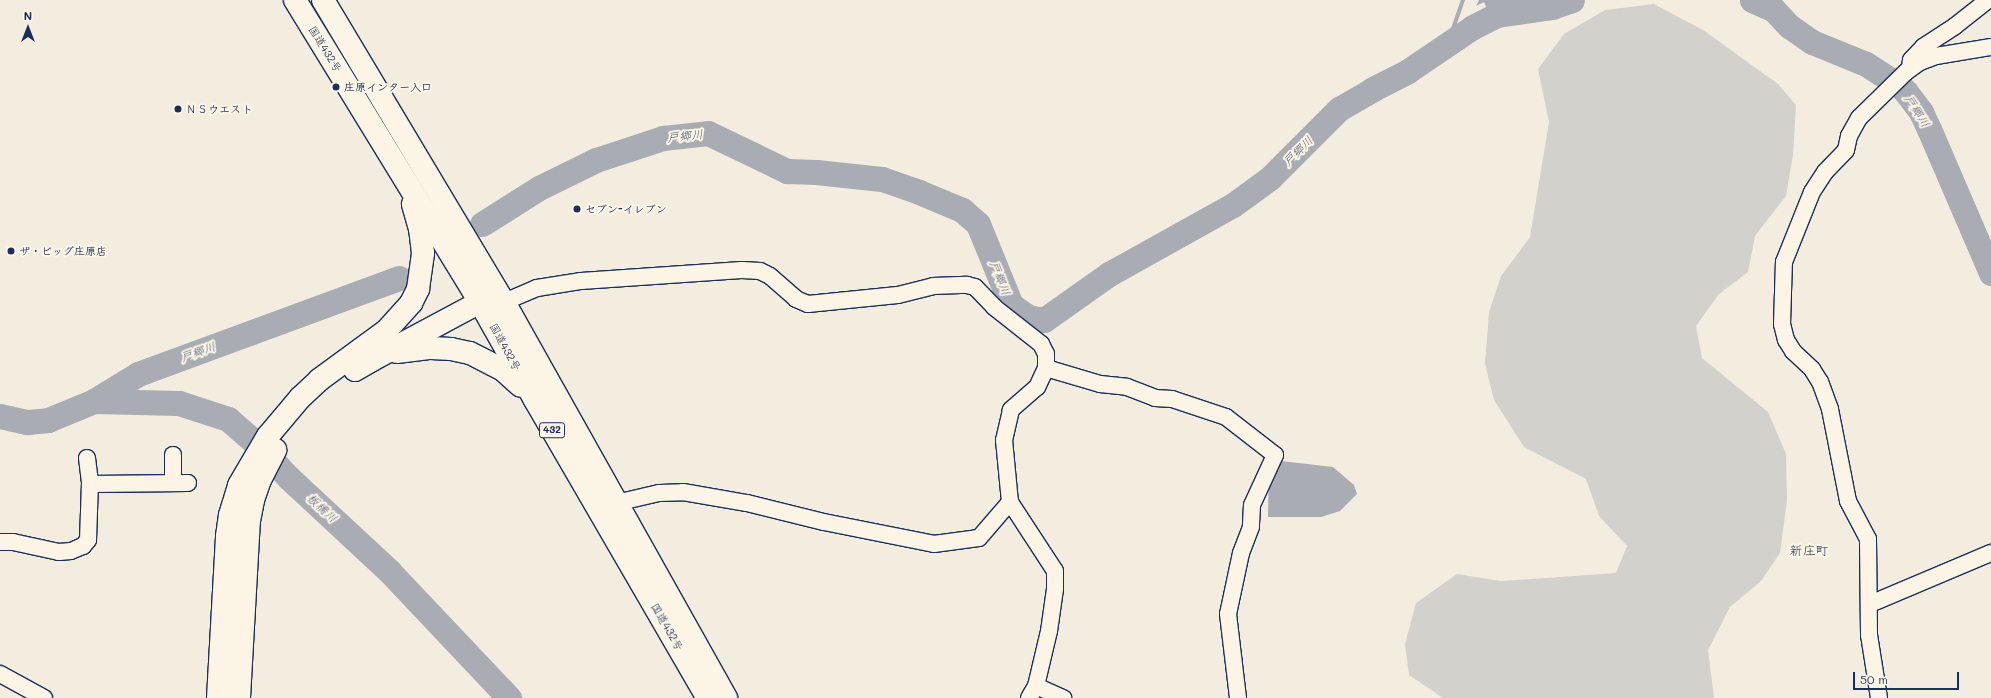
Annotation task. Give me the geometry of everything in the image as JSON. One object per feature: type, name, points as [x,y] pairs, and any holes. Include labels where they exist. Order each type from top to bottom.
[{"type":"highway","name":"国道432号","points":[[295,0],[395,161],[488,296],[616,502],[726,698]]},
{"type":"highway","name":"国道432号","points":[[323,0],[488,296],[534,400],[708,698]]},
{"type":"highway","points":[[370,353],[386,331],[411,303],[418,289],[422,272],[423,253],[420,229],[412,200],[395,161]]},
{"type":"highway","points":[[239,698],[231,655],[227,536],[230,515],[246,493],[274,439],[282,417],[319,380],[370,353],[456,299],[488,296]]},
{"type":"highway","points":[[370,353],[394,352],[412,349],[451,349],[464,352],[487,360],[502,369],[516,380],[534,400]]},
{"type":"highway","points":[[210,698],[231,655]]},
{"type":"highway","points":[[218,698],[231,655]]},
{"type":"highway","points":[[231,655],[246,698]]},
{"type":"street","points":[[1900,78],[1911,60],[1923,47],[1955,26],[1988,0]]},
{"type":"street","points":[[1879,698],[1869,635],[1870,604],[1868,539],[1848,501],[1830,409],[1820,382],[1812,369],[1793,352],[1786,340],[1782,324],[1784,262],[1812,192],[1826,172],[1846,150],[1849,136],[1859,118],[1900,78],[1920,62],[1936,56],[1991,46]]},
{"type":"street","points":[[488,296],[581,281],[742,270],[760,271],[770,276],[796,299],[808,304],[898,294],[933,286],[967,285],[975,288],[1000,311],[1041,344],[1046,354],[1046,368],[1037,387],[1011,410],[1004,440],[1010,502],[1055,571],[1055,589],[1049,631],[1032,692],[1063,698]]},
{"type":"street","points":[[1046,368],[1100,384],[1127,387],[1155,398],[1172,399],[1226,417],[1275,455],[1252,505],[1251,527],[1241,553],[1228,614],[1238,698]]},
{"type":"street","points":[[173,455],[173,483]]},
{"type":"street","points":[[0,542],[13,542],[59,552],[71,551],[83,546],[88,540],[90,484],[87,458]]},
{"type":"street","points":[[90,484],[188,483]]},
{"type":"street","points":[[616,502],[659,493],[683,492],[747,503],[824,522],[934,544],[979,538],[1010,502]]},
{"type":"street","points":[[1870,604],[1991,553]]},
{"type":"street","points":[[0,674],[44,698]]},
{"type":"shaded area","points":[[1479,0],[1526,0],[1516,4],[1504,5],[1481,14],[1487,9],[1484,2],[1476,6]]},
{"type":"shaded area","points":[[1654,4],[1703,30],[1778,84],[1796,105],[1793,155],[1786,196],[1755,236],[1748,272],[1719,294],[1696,326],[1702,358],[1768,412],[1786,454],[1787,500],[1780,553],[1761,581],[1730,607],[1708,650],[1714,698],[1443,698],[1409,675],[1405,644],[1416,603],[1457,574],[1501,581],[1616,573],[1627,546],[1599,516],[1586,479],[1524,447],[1494,400],[1485,364],[1489,312],[1501,276],[1530,237],[1549,122],[1538,69],[1564,34],[1605,10]]},
{"type":"shaded area","points":[[1281,461],[1333,467],[1354,485],[1357,494],[1340,511],[1321,517],[1268,517],[1269,462]]},
{"type":"waterway","points":[[1448,43],[1463,0]]},
{"type":"waterway","name":"戸郷川","points":[[482,224],[539,188],[596,160],[663,138],[708,133],[787,171],[816,172],[882,179],[919,192],[962,210],[978,224],[1011,305],[1028,317],[1044,320],[1109,274],[1233,205],[1270,178],[1339,109],[1408,71],[1473,27],[1497,15],[1552,7],[1572,0]]},
{"type":"waterway","name":"戸郷川","points":[[1752,0],[1774,10],[1789,26],[1812,42],[1866,64],[1900,86],[1906,92],[1921,112],[1929,129],[1991,273]]},
{"type":"waterway","name":"戸郷川","points":[[0,416],[27,422],[48,420],[94,401],[138,374],[399,278]]},
{"type":"waterway","name":"板橋川","points":[[94,401],[179,403],[228,419],[258,445],[289,478],[389,571],[509,698]]},
{"type":"place","name":"庄原インター入口","points":[[336,87]]},
{"type":"place","name":"ＮＳウエスト","points":[[178,109]]},
{"type":"place","name":"セブン-イレブン","points":[[577,209]]},
{"type":"place","name":"ザ・ビッグ庄原店","points":[[11,251]]},
{"type":"district","name":"新庄町","points":[[1809,550]]}]
